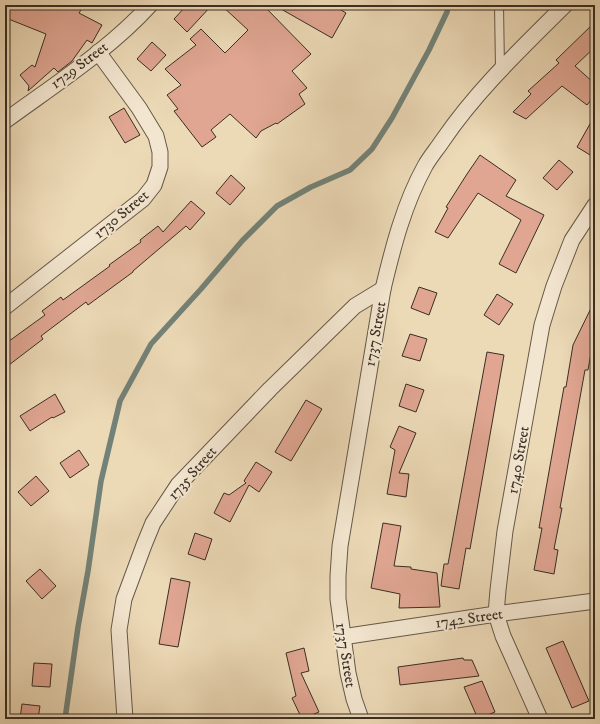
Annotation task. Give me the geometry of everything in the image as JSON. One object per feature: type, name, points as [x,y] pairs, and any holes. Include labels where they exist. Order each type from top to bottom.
[{"type":"street","name":"1729 Street","points":[[5,121],[98,52],[138,18],[150,5]]},
{"type":"street","name":"1737 Street","points":[[361,719],[354,699],[342,637],[338,599],[340,546],[383,289],[391,252],[405,209],[426,165],[457,119],[500,69],[565,5]]},
{"type":"street","name":"1730 Street","points":[[5,307],[143,199],[154,185],[160,167],[160,152],[156,136],[139,108],[98,52]]},
{"type":"street","name":"1740 Street","points":[[540,719],[503,636],[496,614],[505,531],[542,325],[554,286],[572,240],[595,205]]},
{"type":"street","name":"1735 Street","points":[[125,719],[118,630],[124,599],[153,523],[178,485],[270,389],[355,306],[383,289]]},
{"type":"street","name":"1742 Street","points":[[342,637],[496,614],[595,602]]},
{"type":"lane","points":[[499,5],[500,69]]},
{"type":"building","points":[[12,5],[84,5],[79,13],[102,25],[92,43],[87,40],[72,61],[58,72],[54,68],[28,91],[29,86],[20,75],[32,65],[35,67],[46,34],[6,18]]},
{"type":"building","points":[[187,5],[212,5],[187,32],[174,19]]},
{"type":"building","points":[[221,5],[263,5],[311,54],[292,71],[307,88],[299,94],[305,104],[277,124],[276,123],[261,131],[256,138],[230,114],[211,130],[216,137],[202,147],[174,111],[178,109],[167,95],[181,85],[165,69],[196,45],[190,39],[201,29],[225,53],[248,30]]},
{"type":"building","points":[[274,5],[333,5],[346,13],[332,38]]},
{"type":"building","points":[[595,22],[595,47],[575,66],[595,84],[595,95],[587,105],[562,86],[526,119],[513,112],[531,94],[528,91],[559,63],[556,60]]},
{"type":"building","points":[[152,42],[166,55],[151,71],[137,59]]},
{"type":"building","points":[[124,108],[140,135],[125,143],[109,117]]},
{"type":"building","points":[[595,115],[595,158],[577,147]]},
{"type":"building","points":[[480,155],[516,180],[506,196],[544,215],[516,273],[499,264],[521,220],[478,193],[448,238],[435,232],[448,208],[446,207]]},
{"type":"building","points":[[559,160],[573,172],[557,190],[543,178]]},
{"type":"building","points":[[231,175],[245,188],[230,205],[216,193]]},
{"type":"building","points":[[191,201],[205,213],[190,230],[186,226],[133,272],[88,305],[86,302],[41,336],[43,339],[5,368],[5,344],[45,315],[42,311],[61,297],[63,300],[110,266],[109,265],[141,242],[140,240],[158,226],[163,232]]},
{"type":"building","points":[[419,287],[437,293],[429,315],[411,308]]},
{"type":"building","points":[[497,294],[513,304],[499,325],[484,315]]},
{"type":"building","points":[[595,300],[595,331],[588,370],[585,370],[560,508],[562,508],[554,549],[558,550],[554,574],[534,570],[542,528],[539,528],[573,345]]},
{"type":"building","points":[[410,334],[427,339],[420,361],[402,356]]},
{"type":"building","points":[[487,352],[504,355],[470,549],[466,548],[459,589],[441,586],[444,564],[448,564]]},
{"type":"building","points":[[406,384],[424,390],[416,412],[399,406]]},
{"type":"building","points":[[55,394],[65,412],[53,418],[52,417],[30,431],[20,416]]},
{"type":"building","points":[[306,400],[322,409],[291,461],[275,452]]},
{"type":"building","points":[[399,426],[416,433],[399,473],[409,474],[406,497],[387,494],[395,450],[390,447]]},
{"type":"building","points":[[79,450],[89,465],[70,478],[60,463]]},
{"type":"building","points":[[256,462],[272,472],[259,492],[249,485],[230,522],[214,513],[224,493],[229,495],[246,483],[244,481]]},
{"type":"building","points":[[36,476],[49,491],[31,506],[18,492]]},
{"type":"building","points":[[383,523],[401,526],[394,566],[411,567],[411,569],[437,573],[440,607],[399,608],[400,594],[371,588]]},
{"type":"building","points":[[195,533],[212,539],[205,560],[188,554]]},
{"type":"building","points":[[40,569],[56,586],[42,599],[26,581]]},
{"type":"building","points":[[171,578],[190,582],[178,647],[159,644]]},
{"type":"building","points":[[563,641],[589,701],[572,708],[546,648]]},
{"type":"building","points":[[304,648],[309,671],[301,673],[319,712],[302,719],[292,698],[296,696],[286,653]]},
{"type":"building","points":[[463,658],[464,660],[472,660],[479,676],[400,685],[398,667]]},
{"type":"building","points":[[34,663],[52,664],[50,687],[32,686]]},
{"type":"building","points":[[482,681],[495,712],[478,719],[464,687]]},
{"type":"building","points":[[22,704],[40,706],[38,719],[20,719]]},
{"type":"waterway","points":[[65,719],[101,481],[120,401],[151,344],[242,241],[277,206],[311,187],[350,170],[372,149],[392,118],[429,50],[447,12],[448,5]]}]
